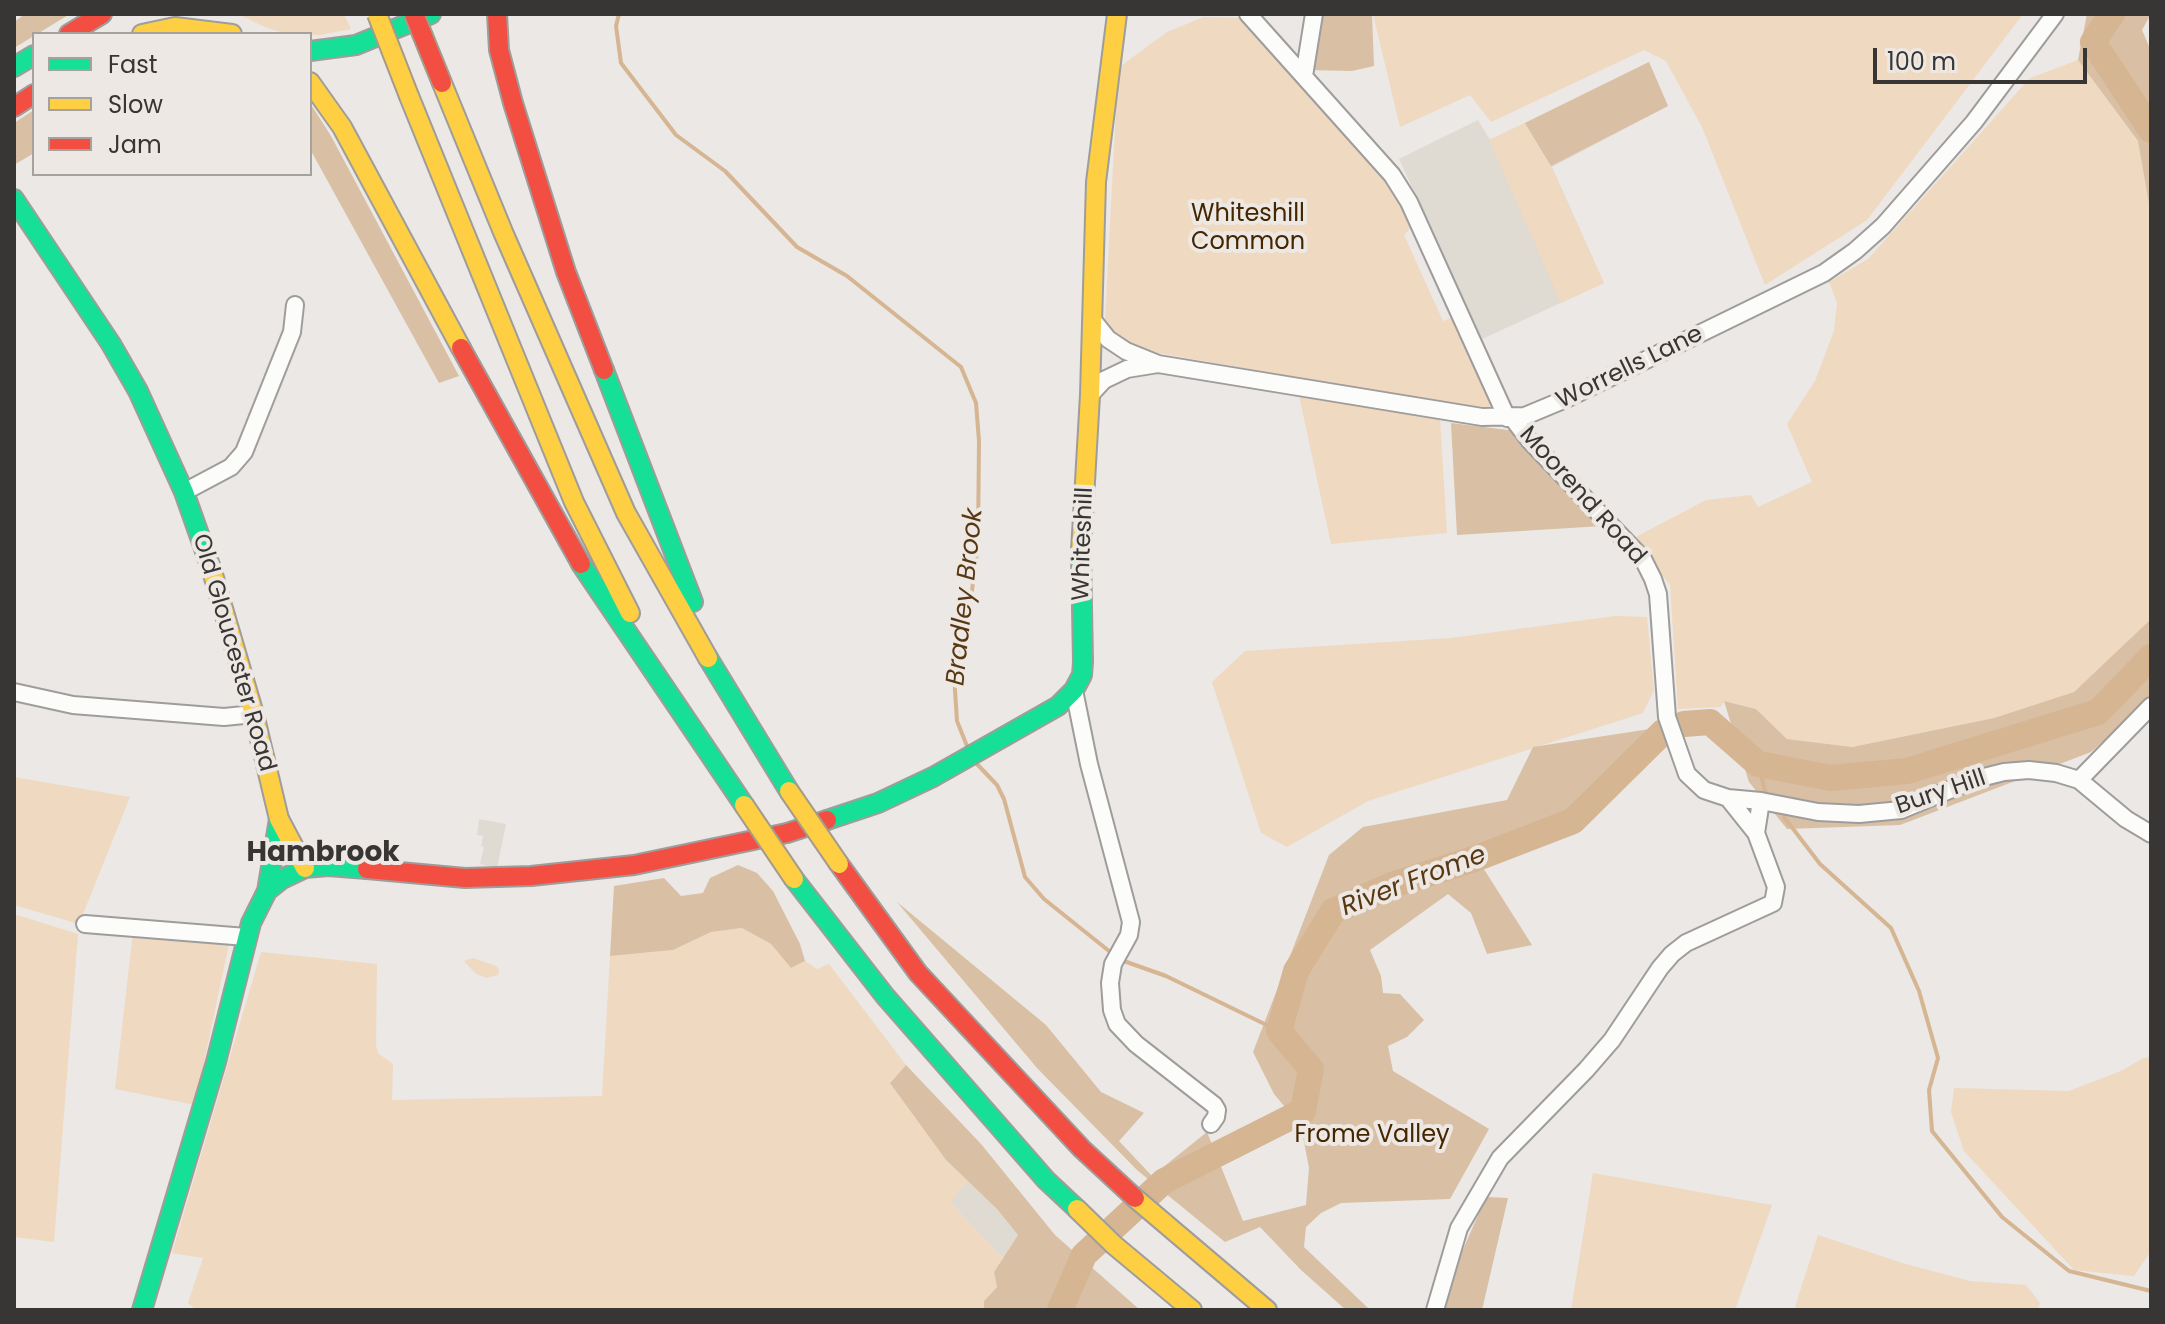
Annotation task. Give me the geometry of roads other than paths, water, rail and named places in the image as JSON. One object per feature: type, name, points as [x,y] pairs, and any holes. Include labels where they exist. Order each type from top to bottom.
[{"type":"main road","points":[[72,32],[102,14]]},
{"type":"main road","points":[[377,14],[574,502],[678,708]]},
{"type":"main road","points":[[414,14],[503,232],[626,513],[724,686],[789,791],[918,973],[1082,1149],[1216,1269],[1267,1310]]},
{"type":"main road","points":[[312,51],[356,45],[431,14]]},
{"type":"main road","points":[[497,14],[499,50],[566,272],[724,686]]},
{"type":"main road","name":"Whiteshill","points":[[1074,690],[1082,675],[1083,662],[1080,568],[1090,395],[1096,182],[1117,14]]},
{"type":"main road","points":[[151,32],[175,27],[222,32]]},
{"type":"main road","points":[[14,67],[32,56]]},
{"type":"main road","points":[[312,84],[342,127],[515,449],[594,587],[794,879],[885,996],[1046,1180],[1114,1245],[1190,1308]]},
{"type":"main road","points":[[14,107],[32,95]]},
{"type":"main road","name":"Old Gloucester Road","points":[[14,199],[111,344],[138,391],[184,492],[222,598],[279,819],[305,868]]},
{"type":"main road","points":[[142,1310],[216,1062],[246,937],[267,891],[295,871],[328,866],[465,878],[531,876],[634,865],[787,833],[878,803],[946,770],[1058,706],[1074,690]]},
{"type":"main road","name":"Old Gloucester Road","points":[[267,891],[279,819]]},
{"type":"street","name":"Moorend Road","points":[[1248,14],[1392,175],[1409,202],[1510,418],[1643,559],[1658,594],[1667,717],[1687,774],[1704,790],[1728,798],[1761,801]]},
{"type":"street","points":[[1304,76],[1314,14]]},
{"type":"street","name":"Worrells Lane","points":[[1090,395],[1104,380],[1127,369],[1158,364],[1482,417],[1525,416],[1568,398],[1835,266],[1883,226],[1933,169],[1974,122],[2055,14]]},
{"type":"street","points":[[184,492],[231,467],[244,452],[292,332],[295,305]]},
{"type":"street","points":[[1092,319],[1108,339],[1126,351],[1158,364]]},
{"type":"street","points":[[1074,690],[1089,764],[1131,922],[1129,935],[1115,958],[1111,1002],[1117,1024],[1151,1057],[1214,1105],[1216,1117],[1211,1124]]},
{"type":"street","points":[[14,692],[73,705],[224,717],[254,714]]},
{"type":"street","points":[[2079,780],[2151,706]]},
{"type":"street","name":"Bury Hill","points":[[1761,801],[1818,812],[1859,814],[1901,810],[1976,779],[2004,772],[2056,773],[2079,780],[2126,819],[2151,834]]},
{"type":"street","points":[[1435,1310],[1459,1228],[1500,1158],[1612,1040],[1672,954],[1686,943],[1773,903],[1776,887],[1756,833],[1728,798]]},
{"type":"street","points":[[1756,833],[1761,801]]},
{"type":"street","points":[[85,924],[246,937]]},
{"type":"waterway","name":"Bradley Brook","points":[[619,14],[616,26],[621,63],[676,135],[725,171],[797,247],[847,276],[961,367],[976,403],[979,441],[978,543],[967,630],[954,675],[957,721],[969,751]]},
{"type":"waterway","name":"River Frome","points":[[2112,14],[2093,42],[2151,130]]},
{"type":"waterway","name":"River Frome","points":[[1684,724],[1710,722],[1758,764],[1831,778],[1907,771],[2098,712],[2151,657]]},
{"type":"waterway","name":"River Frome","points":[[1060,1310],[1084,1255],[1164,1181],[1303,1111],[1311,1069],[1279,1031],[1296,971],[1333,911],[1392,885],[1477,858],[1573,821],[1663,732]]},
{"type":"waterway","name":"Bradley Brook","points":[[975,762],[997,785],[1004,799],[1025,877],[1044,899],[1114,955]]},
{"type":"waterway","points":[[1758,764],[1766,794]]},
{"type":"waterway","points":[[1784,817],[1820,864],[1891,928],[1919,991],[1938,1058],[1929,1090],[1932,1131],[2002,1217],[2069,1271],[2151,1291]]},
{"type":"waterway","name":"Bradley Brook","points":[[1121,960],[1166,976],[1279,1031]]},
{"type":"district","name":"Hambrook","points":[[323,854]]},
{"type":"park label","name":"Whiteshill Common","points":[[1248,229]]},
{"type":"park label","name":"Frome Valley","points":[[1372,1136]]}]
